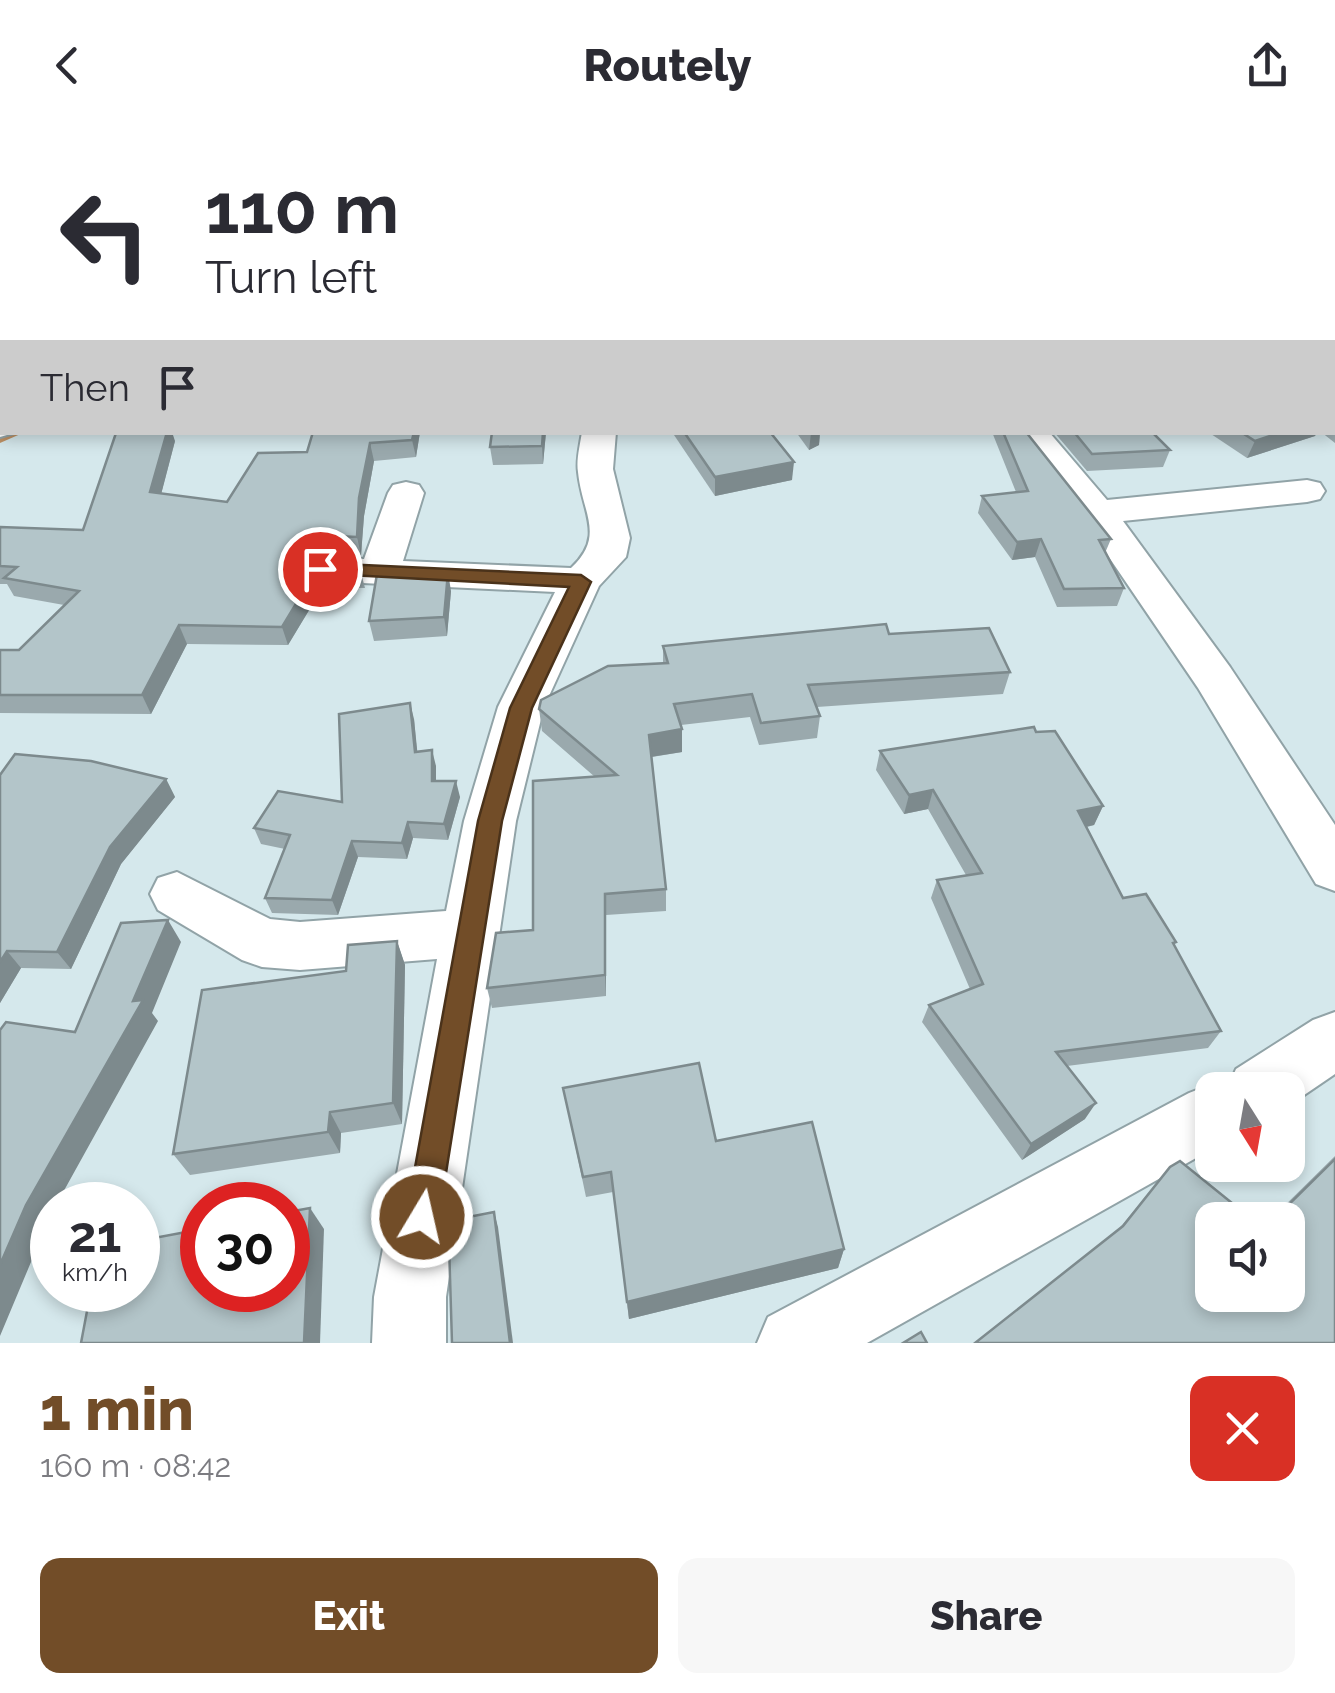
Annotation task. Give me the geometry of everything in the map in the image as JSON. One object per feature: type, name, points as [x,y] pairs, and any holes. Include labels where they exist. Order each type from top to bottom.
[{"type":"street","points":[[409,1343],[410,1297],[490,821],[521,708],[581,582],[606,557],[611,538],[595,470],[599,435]]},
{"type":"street","points":[[1033,435],[1097,512],[1214,678],[1335,869]]},
{"type":"street","points":[[1097,512],[1307,491]]},
{"type":"street","points":[[380,572],[406,493]]},
{"type":"street","points":[[320,569],[581,582]]},
{"type":"street","points":[[177,894],[262,944],[300,946],[470,933]]},
{"type":"street","points":[[1286,1072],[1335,1040]]},
{"type":"street","points":[[794,1343],[1195,1124]]},
{"type":"building","points":[[115,435],[166,435],[150,492],[227,502],[258,453],[307,452],[312,435],[413,435],[412,440],[370,443],[359,498],[357,537],[314,535],[300,538],[291,549],[300,564],[360,569],[317,569],[282,627],[179,625],[142,695],[0,695],[0,650],[19,650],[79,591],[4,578],[17,567],[0,566],[0,527],[83,530]]},
{"type":"building","points":[[492,435],[543,435],[542,446],[490,447]]},
{"type":"building","points":[[686,435],[772,435],[794,462],[715,477]]},
{"type":"building","points":[[1004,435],[1028,435],[1111,539],[1099,540],[1124,588],[1064,589],[1041,539],[1017,542],[982,496],[1028,491]]},
{"type":"building","points":[[1076,435],[1155,435],[1170,450],[1092,454]]},
{"type":"building","points":[[1246,435],[1273,435],[1255,441]]},
{"type":"building","points":[[378,568],[448,572],[444,617],[369,621]]},
{"type":"building","points":[[886,624],[889,634],[989,628],[1010,672],[808,685],[820,716],[761,723],[752,694],[674,704],[682,729],[649,735],[666,889],[605,894],[605,975],[487,988],[496,933],[533,930],[533,781],[617,775],[539,709],[541,700],[608,666],[668,663],[663,646]]},
{"type":"building","points":[[410,703],[415,752],[432,750],[432,781],[456,781],[444,824],[408,822],[402,843],[352,841],[332,900],[265,898],[290,835],[254,828],[278,791],[342,802],[339,714]]},
{"type":"building","points":[[1034,727],[1036,732],[1055,731],[1103,806],[1078,811],[1123,898],[1146,894],[1176,942],[1173,943],[1221,1031],[1056,1052],[1096,1103],[1031,1144],[929,1005],[983,984],[937,880],[982,873],[933,790],[909,795],[880,751]]},
{"type":"building","points":[[15,754],[91,761],[166,779],[110,847],[57,952],[7,951],[0,962],[0,775]]},
{"type":"building","points":[[168,920],[133,1001],[143,1000],[39,1182],[30,1182],[30,1198],[0,1265],[0,1030],[6,1022],[75,1032],[121,923]]},
{"type":"building","points":[[397,941],[393,1103],[330,1112],[328,1132],[173,1154],[202,990],[346,971],[348,945]]},
{"type":"building","points":[[699,1063],[716,1141],[812,1122],[844,1249],[627,1302],[611,1172],[583,1177],[563,1088]]},
{"type":"building","points":[[1335,1159],[1335,1343],[975,1343],[1123,1226],[1170,1167],[1180,1161],[1195,1173],[1195,1182],[1206,1182],[1231,1202],[1195,1202],[1195,1312],[1305,1312],[1305,1202],[1291,1202]]},
{"type":"building","points":[[494,1212],[510,1343],[452,1343],[449,1244],[453,1220]]},
{"type":"building","points":[[180,1233],[180,1312],[305,1312],[304,1343],[81,1343],[87,1312],[160,1312],[160,1237]]},
{"type":"building","points":[[921,1332],[927,1343],[903,1343]]},
{"type":"waterway","points":[[0,440],[12,435]]},
{"type":"route","points":[[320,569],[581,582],[521,708],[490,821],[422,1217]]}]
